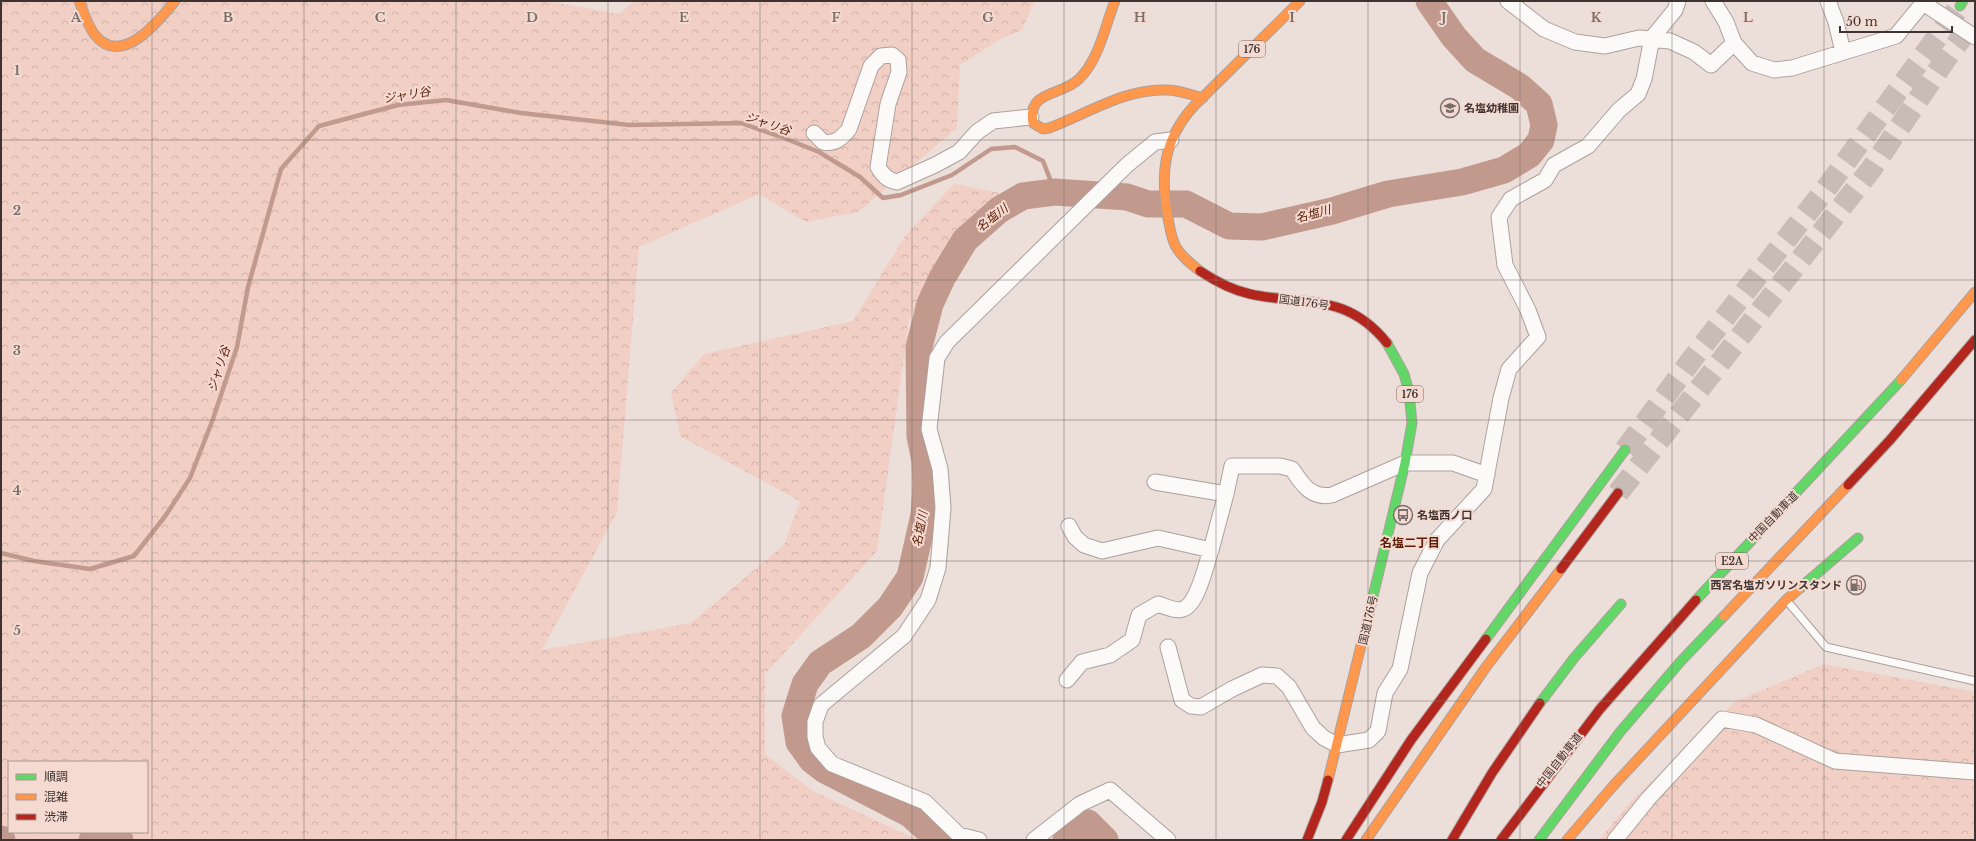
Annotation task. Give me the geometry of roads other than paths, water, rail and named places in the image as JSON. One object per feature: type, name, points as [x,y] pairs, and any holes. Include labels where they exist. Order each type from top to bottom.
[{"type":"main road","points":[[79,1],[95,36],[105,44],[118,47],[138,40],[150,31],[175,1]]},
{"type":"main road","points":[[1115,1],[1088,68],[1071,86],[1036,100],[1032,105],[1031,117],[1033,123],[1038,127],[1049,128],[1107,102],[1136,92],[1163,90],[1203,98]]},
{"type":"main road","name":"国道176号","points":[[1300,1],[1203,98],[1178,127],[1171,140],[1163,169],[1162,188],[1173,240],[1189,264],[1209,277],[1239,291],[1324,303],[1338,307],[1356,316],[1380,334],[1393,352],[1408,381],[1412,425],[1405,463],[1338,745],[1322,802],[1307,840]]},
{"type":"main road","name":"中国自動車道","points":[[1501,840],[1541,783],[1600,708],[1726,567],[1868,418],[1929,350],[1975,292]]},
{"type":"main road","name":"E2A","points":[[1539,840],[1620,732],[1681,661],[1752,584],[1890,440],[1975,340]]},
{"type":"main road","points":[[1346,840],[1411,740],[1625,450]]},
{"type":"main road","points":[[1366,840],[1486,666],[1618,493]]},
{"type":"main road","points":[[1567,840],[1613,786],[1786,600],[1858,538]]},
{"type":"main road","points":[[1452,840],[1470,807],[1567,667],[1621,604]]},
{"type":"street","points":[[1508,1],[1544,29],[1575,42],[1605,46],[1638,38],[1652,38],[1670,41],[1694,52],[1711,65],[1734,43]]},
{"type":"street","points":[[1168,647],[1182,700],[1191,706],[1201,707],[1232,689],[1262,675],[1277,676],[1289,687],[1313,728],[1324,738],[1338,745],[1369,740],[1378,731],[1385,693],[1400,669],[1420,573],[1437,540],[1484,489],[1501,398],[1509,369],[1538,337],[1528,310],[1505,265],[1499,217],[1511,199],[1545,180],[1554,165],[1588,146],[1619,110],[1638,94],[1644,79],[1652,38],[1675,10],[1678,1]]},
{"type":"street","points":[[1713,1],[1726,22],[1734,43],[1752,63],[1774,70],[1792,68],[1896,36],[1924,2],[1975,37]]},
{"type":"street","points":[[1828,1],[1836,22],[1843,52]]},
{"type":"street","points":[[814,133],[823,142],[832,143],[842,137],[849,129],[871,66],[881,56],[892,55],[898,60],[899,72],[888,104],[878,166],[884,177],[891,181],[897,182],[935,165],[959,152],[976,132],[993,121],[1031,117]]},
{"type":"street","points":[[979,840],[959,835],[925,802],[832,764],[818,748],[815,737],[815,722],[821,705],[904,636],[928,600],[938,568],[943,508],[940,469],[929,428],[937,358],[946,342],[1127,165],[1155,142],[1171,140]]},
{"type":"street","points":[[1067,680],[1082,662],[1110,655],[1132,640],[1139,615],[1158,604],[1176,610],[1183,609],[1193,600],[1210,550],[1226,494],[1232,466],[1280,466],[1292,469],[1303,485],[1314,493],[1323,496],[1332,494],[1405,463],[1453,463],[1487,475]]},
{"type":"street","points":[[1155,482],[1226,494]]},
{"type":"street","points":[[1069,526],[1074,537],[1084,545],[1102,551],[1158,538],[1210,550]]},
{"type":"street","points":[[1615,840],[1648,799],[1722,719],[1756,725],[1835,761],[1975,772]]},
{"type":"street","points":[[1034,840],[1080,804],[1110,790],[1168,840]]},
{"type":"lane","points":[[1786,600],[1826,647],[1975,681]]},
{"type":"waterway","name":"名塩川","points":[[939,840],[910,814],[825,770],[812,760],[799,742],[795,716],[805,684],[820,663],[861,636],[890,607],[910,577],[924,515],[926,486],[925,461],[920,436],[919,347],[930,304],[942,278],[965,240],[999,210],[1023,196],[1055,192],[1127,197],[1148,204],[1186,204],[1229,226],[1262,227],[1332,211],[1388,194],[1462,182],[1504,170],[1529,155],[1541,140],[1544,125],[1539,104],[1520,87],[1475,60],[1454,37],[1429,1]]},
{"type":"waterway","name":"ジャリ谷","points":[[1,553],[34,561],[90,569],[134,556],[166,515],[190,478],[213,419],[237,347],[248,287],[281,169],[319,126],[398,105],[446,100],[521,113],[629,125],[741,123],[819,152],[860,177],[883,198],[901,195],[952,175],[991,149],[1015,147],[1043,161],[1055,192]]},
{"type":"waterway","name":"名塩川","points":[[1066,840],[1088,823],[1105,840]]},
{"type":"waterway","points":[[92,840],[112,838],[120,840]]},
{"type":"tunnel","points":[[1625,450],[1693,358],[1825,190],[1960,6]]},
{"type":"tunnel","points":[[1618,493],[1872,168],[1945,60],[1975,20]]},
{"type":"place","name":"名塩幼稚園","points":[[1450,108]]},
{"type":"place","name":"名塩西ノ口","points":[[1403,515]]},
{"type":"place","name":"西宮名塩ガソリンスタンド","points":[[1856,585]]},
{"type":"district","name":"名塩二丁目","points":[[1410,543]]}]
